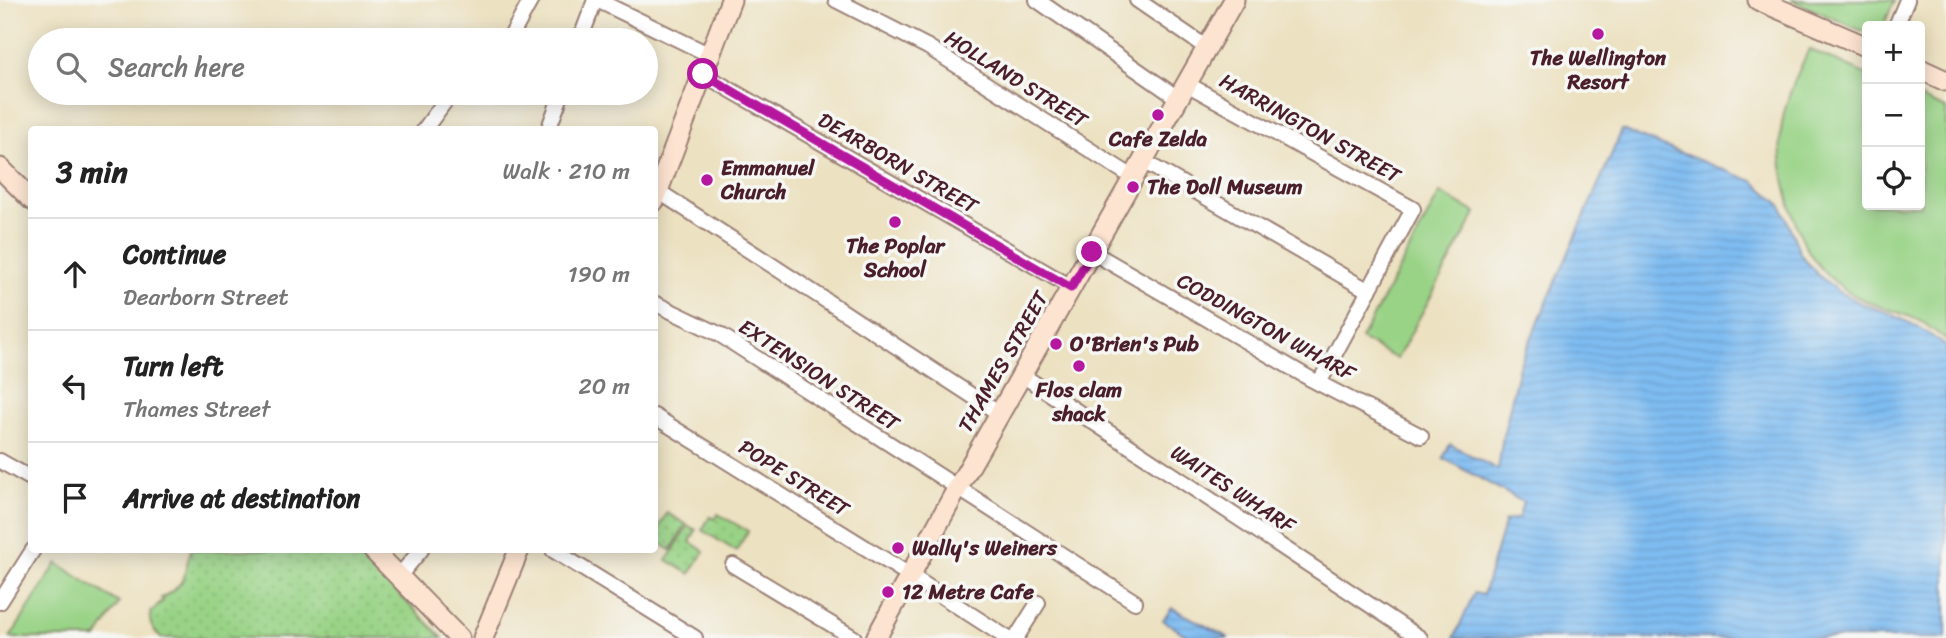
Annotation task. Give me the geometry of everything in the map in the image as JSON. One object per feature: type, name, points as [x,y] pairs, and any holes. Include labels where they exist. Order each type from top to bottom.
[{"type":"main road","points":[[658,191],[731,0]]},
{"type":"main road","name":"THAMES STREET","points":[[876,638],[957,489],[1234,0]]},
{"type":"main road","points":[[1758,0],[1862,45]]},
{"type":"main road","points":[[1925,71],[1946,81]]},
{"type":"main road","points":[[0,168],[28,196]]},
{"type":"main road","points":[[376,553],[459,638]]},
{"type":"main road","points":[[483,638],[518,553]]},
{"type":"street","points":[[516,28],[531,0]]},
{"type":"street","points":[[585,28],[596,0],[654,28]]},
{"type":"street","name":"HOLLAND STREET","points":[[836,0],[928,47],[1138,170],[1369,291]]},
{"type":"street","name":"HARRINGTON STREET","points":[[1037,0],[1183,91],[1413,209],[1369,291]]},
{"type":"street","points":[[1138,0],[1208,48]]},
{"type":"street","points":[[1897,21],[1907,0]]},
{"type":"street","points":[[658,30],[710,55]]},
{"type":"street","name":"DEARBORN STREET","points":[[703,74],[1071,288]]},
{"type":"street","points":[[427,126],[442,105]]},
{"type":"street","points":[[550,126],[557,105]]},
{"type":"street","points":[[658,197],[1000,414]]},
{"type":"street","name":"CODDINGTON WHARF","points":[[1092,252],[1319,383],[1421,436]]},
{"type":"street","points":[[1319,383],[1369,291]]},
{"type":"street","name":"EXTENSION STREET","points":[[658,305],[719,334],[1135,602]]},
{"type":"street","name":"WAITES WHARF","points":[[1022,375],[1420,638]]},
{"type":"street","name":"POPE STREET","points":[[658,418],[1007,638]]},
{"type":"street","points":[[0,461],[28,477]]},
{"type":"street","points":[[0,602],[31,553]]},
{"type":"street","points":[[399,576],[418,553]]},
{"type":"street","points":[[558,553],[695,638]]},
{"type":"street","points":[[733,565],[854,638]]},
{"type":"street","points":[[1016,638],[1038,603]]},
{"type":"green space","points":[[1791,0],[1895,0],[1885,21],[1862,21],[1862,31]]},
{"type":"green space","points":[[1809,49],[1862,73],[1862,210],[1925,210],[1925,100],[1946,109],[1946,340],[1920,321],[1849,293],[1824,272],[1807,248],[1793,214],[1781,157],[1782,124],[1793,85]]},
{"type":"green space","points":[[1440,193],[1476,213],[1397,359],[1361,339]]},
{"type":"green space","points":[[667,513],[686,524],[671,550],[658,542],[658,530]]},
{"type":"green space","points":[[718,514],[748,531],[736,551],[702,530],[710,517],[715,519]]},
{"type":"green space","points":[[688,526],[696,530],[690,542],[704,551],[690,574],[667,560]]},
{"type":"green space","points":[[190,553],[358,553],[443,638],[162,638],[152,627],[151,612],[163,601],[161,598],[177,587]]},
{"type":"green space","points":[[57,563],[119,603],[97,638],[10,638]]},
{"type":"water","points":[[1622,130],[1753,181],[1781,205],[1801,255],[1817,274],[1838,291],[1920,328],[1946,346],[1946,638],[1454,638],[1474,593],[1483,595],[1505,521],[1519,518],[1523,502],[1443,458],[1450,444],[1498,470],[1519,366]]},
{"type":"water","points":[[1172,608],[1229,638],[1190,638],[1163,620]]},
{"type":"place","name":"The Wellington Resort","points":[[1598,34]]},
{"type":"place","name":"Cafe Zelda","points":[[1158,115]]},
{"type":"place","name":"Emmanuel Church","points":[[707,180]]},
{"type":"place","name":"The Doll Museum","points":[[1133,187]]},
{"type":"place","name":"The Poplar School","points":[[895,222]]},
{"type":"place","name":"O'Brien's Pub","points":[[1056,344]]},
{"type":"place","name":"Flos clam shack","points":[[1079,366]]},
{"type":"place","name":"Wally's Weiners","points":[[898,548]]},
{"type":"place","name":"12 Metre Cafe","points":[[888,592]]},
{"type":"route","points":[[703,74],[1071,288],[1092,252]]}]
